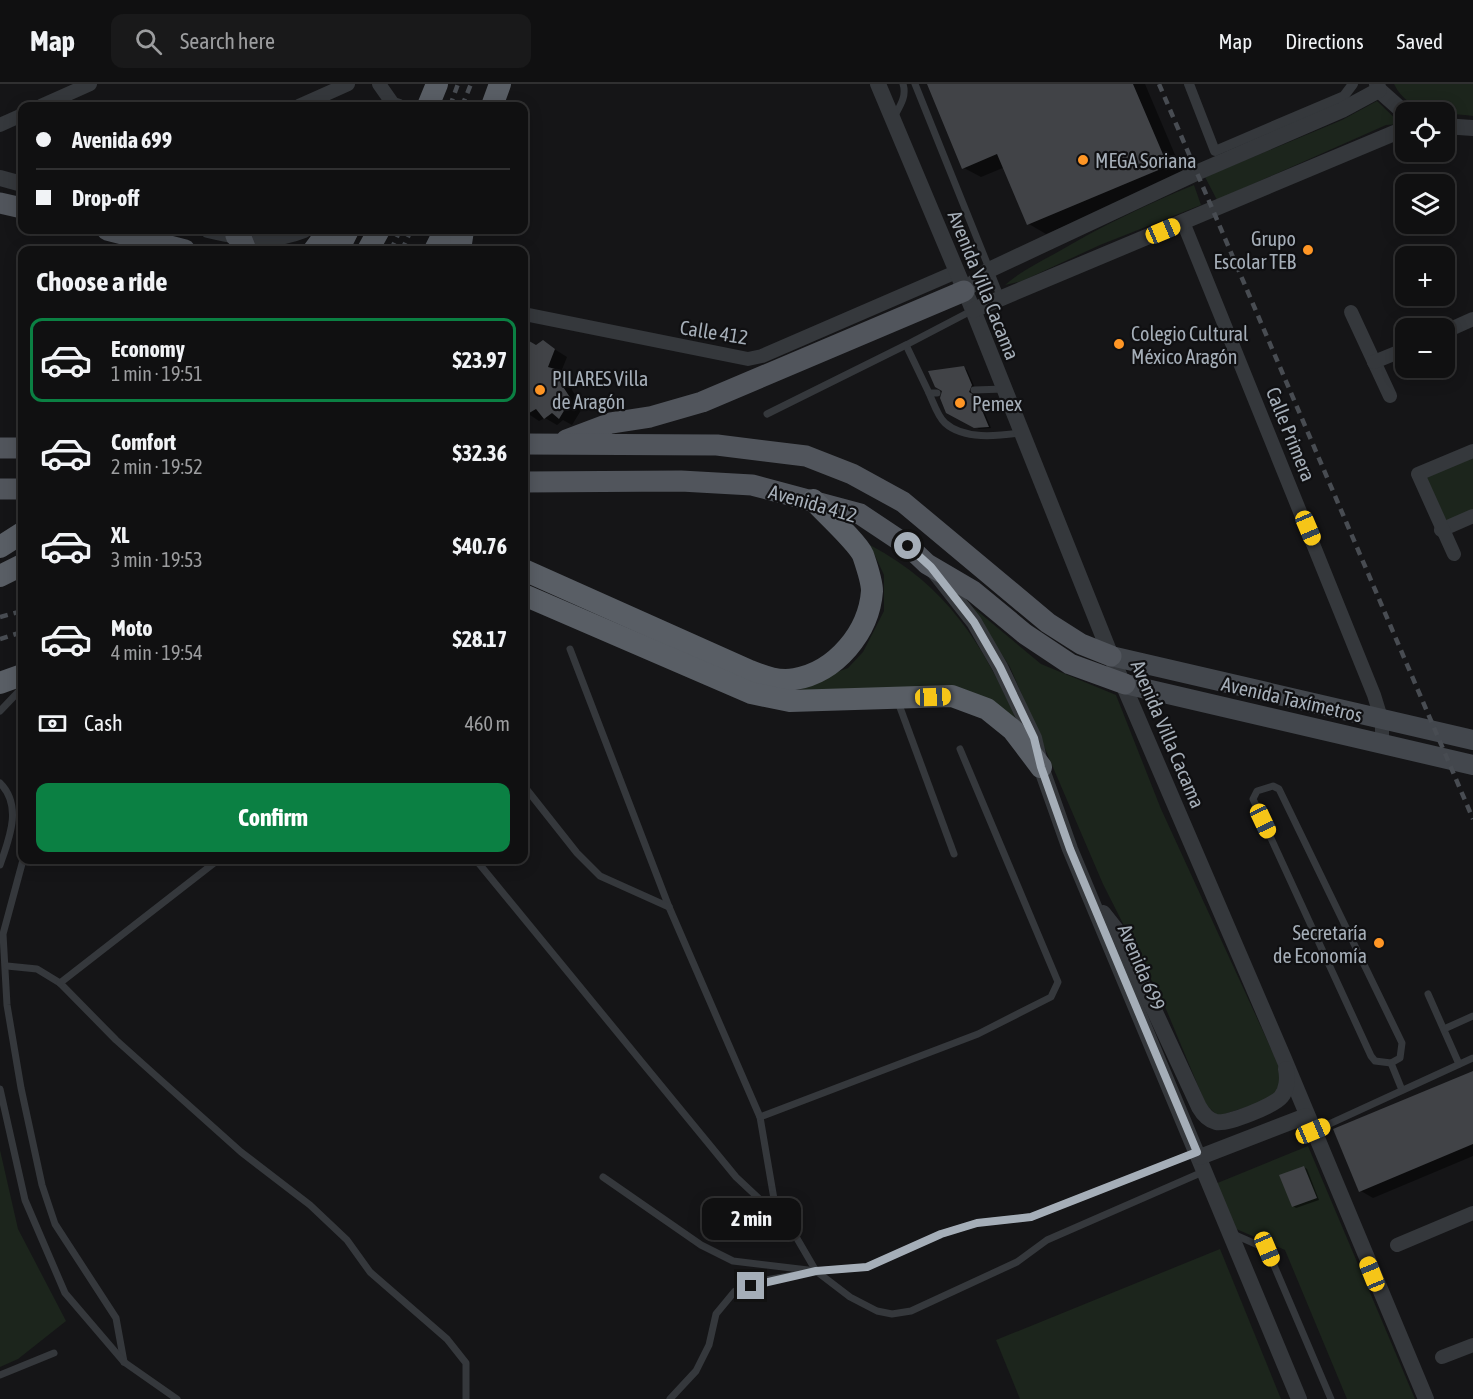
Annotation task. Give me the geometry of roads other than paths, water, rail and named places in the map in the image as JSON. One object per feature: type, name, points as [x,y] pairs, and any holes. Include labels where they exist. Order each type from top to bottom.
[{"type":"highway","points":[[430,102],[437,84]]},
{"type":"highway","points":[[493,102],[500,84]]},
{"type":"highway","points":[[528,572],[750,671],[772,679],[794,680],[817,673],[838,659],[862,629],[872,590],[862,553],[813,500]]},
{"type":"highway","points":[[0,547],[18,536]]},
{"type":"highway","points":[[0,576],[18,567]]},
{"type":"highway","points":[[0,586],[18,582]]},
{"type":"highway","points":[[528,597],[751,693],[790,701],[952,696],[987,709],[1013,730],[1041,767]]},
{"type":"highway","points":[[0,683],[18,676]]},
{"type":"main road","points":[[0,203],[18,207]]},
{"type":"main road","points":[[123,234],[169,246]]},
{"type":"main road","points":[[554,444],[611,423],[650,417],[702,402],[964,291]]},
{"type":"main road","name":"Avenida 412","points":[[528,444],[717,445],[806,456],[852,474],[903,502],[1048,623],[1081,644],[1111,656]]},
{"type":"main road","points":[[0,448],[18,448]]},
{"type":"main road","name":"Avenida 412","points":[[528,482],[681,481],[752,485],[860,514],[908,546],[927,564],[973,591],[1025,634],[1070,664],[1125,684]]},
{"type":"main road","points":[[0,489],[18,489]]},
{"type":"main road","name":"Avenida Taxímetros","points":[[1111,656],[1382,721],[1473,740]]},
{"type":"main road","name":"Avenida Taxímetros","points":[[1125,684],[1473,765]]},
{"type":"street","points":[[50,102],[90,84]]},
{"type":"street","points":[[308,102],[348,84]]},
{"type":"street","points":[[378,84],[392,102]]},
{"type":"street","name":"Avenida Villa Cacama","points":[[878,84],[1111,656],[1125,684],[1284,1059],[1425,1399]]},
{"type":"street","points":[[1189,84],[1215,151],[1344,96],[1353,84]]},
{"type":"street","points":[[964,291],[990,270],[1196,173],[1342,110],[1378,87],[1395,103]]},
{"type":"street","points":[[0,125],[18,117]]},
{"type":"street","points":[[1455,127],[1473,128]]},
{"type":"street","points":[[964,291],[1001,298],[1395,133]]},
{"type":"street","points":[[0,178],[18,183]]},
{"type":"street","name":"Calle Primera","points":[[1183,222],[1374,695],[1382,721],[1382,745]]},
{"type":"street","points":[[218,234],[241,243],[273,240],[292,234]]},
{"type":"street","name":"Calle 412","points":[[528,315],[748,359],[964,291]]},
{"type":"street","points":[[1351,312],[1390,396]]},
{"type":"street","points":[[1455,327],[1473,320]]},
{"type":"street","points":[[1374,362],[1395,353]]},
{"type":"street","points":[[1454,554],[1441,530],[1419,474],[1473,451]]},
{"type":"street","points":[[1441,530],[1473,516]]},
{"type":"street","name":"Avenida 699","points":[[927,564],[974,622],[1000,667],[1034,738],[1041,767],[1090,896],[1299,1399]]},
{"type":"street","points":[[1090,896],[1118,932],[1199,1107],[1209,1119],[1217,1123],[1230,1121],[1277,1101],[1285,1089],[1287,1074],[1284,1059]]},
{"type":"street","points":[[1201,1160],[1310,1124]]},
{"type":"street","points":[[1397,1245],[1473,1213]]},
{"type":"street","points":[[1442,1357],[1473,1345]]},
{"type":"lane","points":[[893,119],[902,103],[905,89],[903,84]]},
{"type":"lane","points":[[915,84],[1001,298]]},
{"type":"lane","points":[[767,414],[906,345],[964,291]]},
{"type":"lane","points":[[906,345],[944,422],[956,429],[984,436],[1022,433]]},
{"type":"lane","points":[[974,390],[1004,389]]},
{"type":"lane","points":[[929,393],[938,393]]},
{"type":"lane","points":[[570,649],[669,907],[760,1117],[774,1199],[816,1271],[850,1297],[877,1311],[892,1314],[911,1311],[1017,1262],[1047,1240],[1201,1160]]},
{"type":"lane","points":[[0,711],[18,691]]},
{"type":"lane","points":[[896,698],[954,854]]},
{"type":"lane","points":[[760,1117],[978,1034],[1051,997],[1056,990],[1058,982],[960,749]]},
{"type":"lane","points":[[0,783],[8,790],[12,802],[12,828],[0,865]]},
{"type":"lane","points":[[1269,786],[1279,789],[1402,1043],[1400,1058],[1391,1063],[1375,1061],[1371,1056],[1253,799],[1257,791],[1269,786]]},
{"type":"lane","points":[[528,791],[577,853],[600,876],[669,907]]},
{"type":"lane","points":[[22,864],[3,934],[9,1015],[42,1185],[55,1224],[116,1318],[124,1362]]},
{"type":"lane","points":[[60,983],[213,864]]},
{"type":"lane","points":[[479,864],[736,1177],[788,1226]]},
{"type":"lane","points":[[7,966],[37,969],[60,983],[116,1040],[241,1152],[310,1205],[347,1240],[370,1272],[447,1339],[466,1363],[466,1399]]},
{"type":"lane","points":[[1428,994],[1459,1064]]},
{"type":"lane","points":[[1444,1029],[1473,1016]]},
{"type":"lane","points":[[1310,1124],[1402,1090],[1473,1058]]},
{"type":"lane","points":[[1391,1063],[1402,1090]]},
{"type":"lane","points":[[0,1089],[25,1200],[65,1293],[124,1362],[177,1399]]},
{"type":"lane","points":[[670,1399],[696,1371],[709,1345],[717,1314],[735,1291],[766,1280],[816,1271],[867,1267],[941,1234],[977,1223],[1031,1217],[1201,1160]]},
{"type":"lane","points":[[603,1177],[701,1245],[733,1262],[816,1271]]},
{"type":"lane","points":[[1230,1233],[1267,1249],[1330,1399]]},
{"type":"lane","points":[[0,1375],[54,1353]]},
{"type":"railway","points":[[451,102],[458,84]]},
{"type":"railway","points":[[464,102],[471,84]]},
{"type":"railway","points":[[1159,84],[1473,819]]},
{"type":"railway","points":[[393,246],[398,234]]},
{"type":"railway","points":[[404,246],[409,234]]},
{"type":"railway","points":[[0,617],[18,612]]},
{"type":"railway","points":[[0,639],[18,633]]},
{"type":"place","name":"MEGA Soriana","points":[[1083,160]]},
{"type":"place","name":"Grupo Escolar TEB","points":[[1308,250]]},
{"type":"place","name":"Colegio Cultural México Aragón","points":[[1119,344]]},
{"type":"place","name":"PILARES Villa de Aragón","points":[[540,390]]},
{"type":"place","name":"Pemex","points":[[960,403]]},
{"type":"place","name":"Secretaría de Economía","points":[[1379,943]]}]
